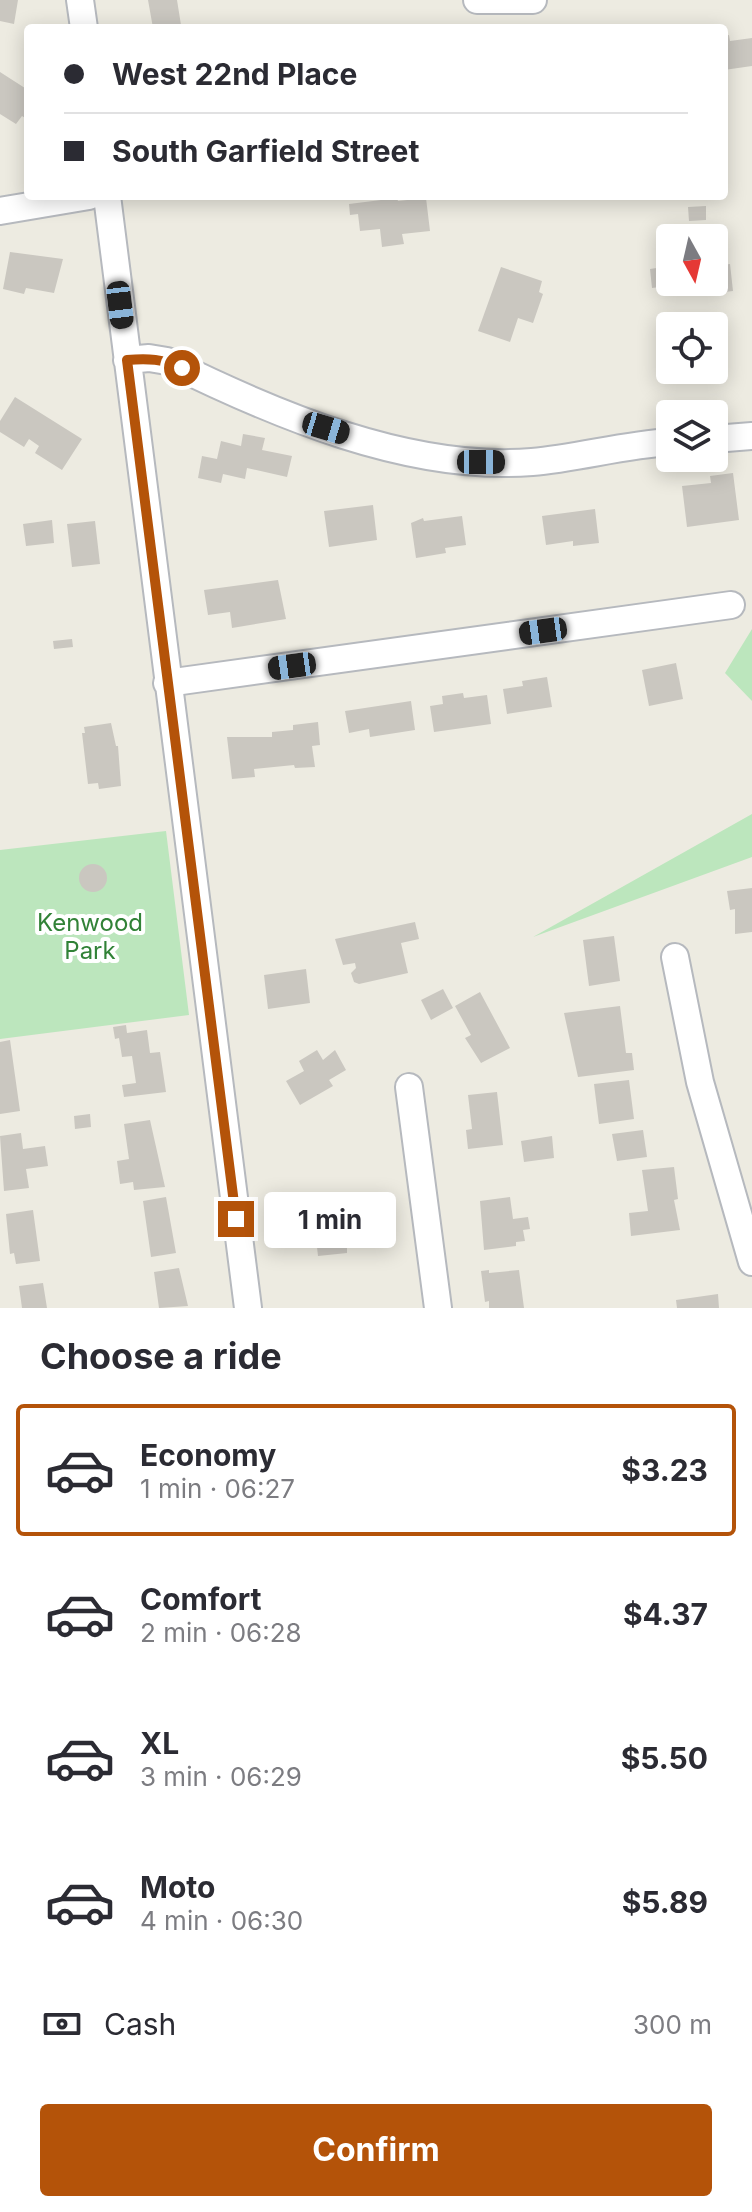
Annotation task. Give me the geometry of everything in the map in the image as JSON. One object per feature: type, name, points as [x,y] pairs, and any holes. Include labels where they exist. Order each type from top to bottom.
[{"type":"street","points":[[80,0],[83,24]]},
{"type":"street","points":[[477,0],[533,0]]},
{"type":"street","points":[[0,211],[65,200]]},
{"type":"street","points":[[107,200],[248,1308]]},
{"type":"street","points":[[127,360],[149,358],[167,361],[304,421],[391,448],[481,462],[531,462],[656,443]]},
{"type":"street","points":[[728,438],[752,436]]},
{"type":"street","points":[[167,683],[731,605]]},
{"type":"street","points":[[675,957],[700,1082],[752,1262]]},
{"type":"street","points":[[409,1087],[438,1308]]},
{"type":"green space","points":[[752,629],[752,701],[725,673]]},
{"type":"green space","points":[[752,814],[752,857],[533,937]]},
{"type":"green space","name":"Kenwood Park","points":[[166,831],[189,1015],[0,1039],[0,850]]},
{"type":"building","points":[[0,0],[18,0],[14,24],[0,21]]},
{"type":"building","points":[[148,0],[177,0],[181,24],[152,24]]},
{"type":"building","points":[[728,35],[730,41],[752,38],[752,66],[728,69]]},
{"type":"building","points":[[0,72],[24,87],[24,117],[16,124],[0,114]]},
{"type":"building","points":[[426,200],[430,231],[402,234],[404,244],[382,247],[380,229],[360,231],[358,214],[350,215],[349,204]]},
{"type":"building","points":[[706,206],[706,220],[689,221],[688,207]]},
{"type":"building","points":[[10,252],[63,259],[54,293],[26,288],[24,294],[3,289]]},
{"type":"building","points":[[728,264],[733,291],[728,292]]},
{"type":"building","points":[[501,267],[542,281],[539,292],[543,294],[533,323],[518,318],[510,342],[478,331]]},
{"type":"building","points":[[656,268],[656,288],[652,288],[650,269]]},
{"type":"building","points":[[15,397],[82,439],[62,470],[35,453],[39,446],[29,439],[24,447],[0,432],[0,421]]},
{"type":"building","points":[[243,434],[265,438],[262,450],[292,456],[287,477],[247,468],[245,479],[223,474],[221,483],[198,478],[202,456],[217,459],[221,441],[241,446]]},
{"type":"building","points":[[733,473],[739,520],[687,527],[682,486],[711,483],[710,476]]},
{"type":"building","points":[[373,505],[377,540],[329,547],[324,511]]},
{"type":"building","points":[[595,509],[599,543],[573,546],[573,541],[546,545],[542,516]]},
{"type":"building","points":[[462,516],[466,545],[445,548],[446,553],[416,558],[411,523],[423,518],[424,521]]},
{"type":"building","points":[[52,520],[54,543],[26,546],[23,524]]},
{"type":"building","points":[[95,521],[100,564],[72,567],[67,524]]},
{"type":"building","points":[[278,580],[286,619],[232,628],[230,612],[208,615],[204,590]]},
{"type":"building","points":[[72,639],[73,647],[54,649],[53,641]]},
{"type":"building","points":[[676,663],[683,699],[649,706],[642,670]]},
{"type":"building","points":[[547,677],[552,707],[507,714],[503,689],[523,686],[522,681]]},
{"type":"building","points":[[463,693],[464,698],[487,695],[491,724],[434,732],[430,706],[443,704],[442,696]]},
{"type":"building","points":[[411,701],[415,730],[370,737],[369,729],[349,733],[345,711]]},
{"type":"building","points":[[318,722],[320,745],[312,746],[315,767],[295,768],[294,765],[254,769],[255,777],[232,779],[227,737],[272,737],[272,732],[293,730],[293,725]]},
{"type":"building","points":[[111,723],[118,746],[121,786],[99,789],[98,783],[88,784],[82,733],[85,733],[84,727]]},
{"type":"building","points":[[93,864],[103,868],[107,878],[103,888],[93,892],[83,888],[79,878],[83,868]]},
{"type":"building","points":[[752,888],[752,932],[735,934],[735,909],[730,910],[727,891]]},
{"type":"building","points":[[415,922],[419,939],[401,943],[408,973],[359,984],[354,982],[351,973],[356,968],[355,963],[343,965],[335,939]]},
{"type":"building","points":[[614,936],[620,981],[589,986],[583,940]]},
{"type":"building","points":[[306,969],[310,1003],[268,1009],[264,975]]},
{"type":"building","points":[[443,989],[453,1008],[431,1020],[421,1000]]},
{"type":"building","points":[[480,992],[510,1048],[481,1063],[465,1038],[471,1035],[455,1006]]},
{"type":"building","points":[[620,1006],[626,1053],[632,1053],[634,1070],[578,1077],[564,1013]]},
{"type":"building","points":[[126,1025],[127,1033],[147,1030],[150,1053],[160,1052],[166,1092],[124,1097],[122,1085],[136,1083],[132,1056],[122,1057],[119,1038],[115,1039],[113,1027]]},
{"type":"building","points":[[10,1040],[20,1111],[0,1114],[0,1042]]},
{"type":"building","points":[[317,1050],[323,1060],[335,1050],[346,1070],[329,1080],[333,1086],[300,1105],[286,1081],[304,1071],[299,1061]]},
{"type":"building","points":[[629,1080],[634,1119],[599,1124],[594,1084]]},
{"type":"building","points":[[497,1092],[503,1145],[468,1149],[466,1130],[472,1129],[468,1095]]},
{"type":"building","points":[[90,1114],[91,1127],[75,1129],[74,1116]]},
{"type":"building","points":[[150,1120],[165,1187],[134,1190],[133,1182],[120,1184],[117,1161],[129,1159],[124,1124]]},
{"type":"building","points":[[643,1130],[647,1157],[617,1161],[612,1134]]},
{"type":"building","points":[[21,1133],[23,1149],[45,1146],[48,1166],[26,1169],[29,1188],[4,1191],[0,1136]]},
{"type":"building","points":[[552,1136],[554,1158],[524,1162],[521,1141]]},
{"type":"building","points":[[674,1167],[678,1199],[674,1200],[680,1230],[631,1236],[629,1213],[648,1211],[642,1170]]},
{"type":"building","points":[[166,1197],[176,1253],[151,1257],[143,1201]]},
{"type":"building","points":[[510,1197],[513,1219],[528,1217],[530,1229],[523,1230],[525,1241],[516,1242],[516,1246],[484,1250],[480,1201]]},
{"type":"building","points":[[345,1199],[347,1221],[380,1217],[382,1243],[347,1247],[347,1253],[318,1256],[312,1203]]},
{"type":"building","points":[[33,1210],[40,1261],[16,1264],[14,1253],[10,1254],[6,1214]]},
{"type":"building","points":[[179,1268],[188,1306],[159,1308],[154,1272]]},
{"type":"building","points":[[489,1270],[489,1273],[519,1270],[524,1308],[489,1308],[489,1301],[485,1302],[481,1271]]},
{"type":"building","points":[[43,1283],[47,1308],[22,1308],[19,1286]]},
{"type":"building","points":[[718,1294],[719,1308],[677,1308],[676,1300]]},
{"type":"route","points":[[182,368],[149,358],[127,360],[236,1219]]}]
